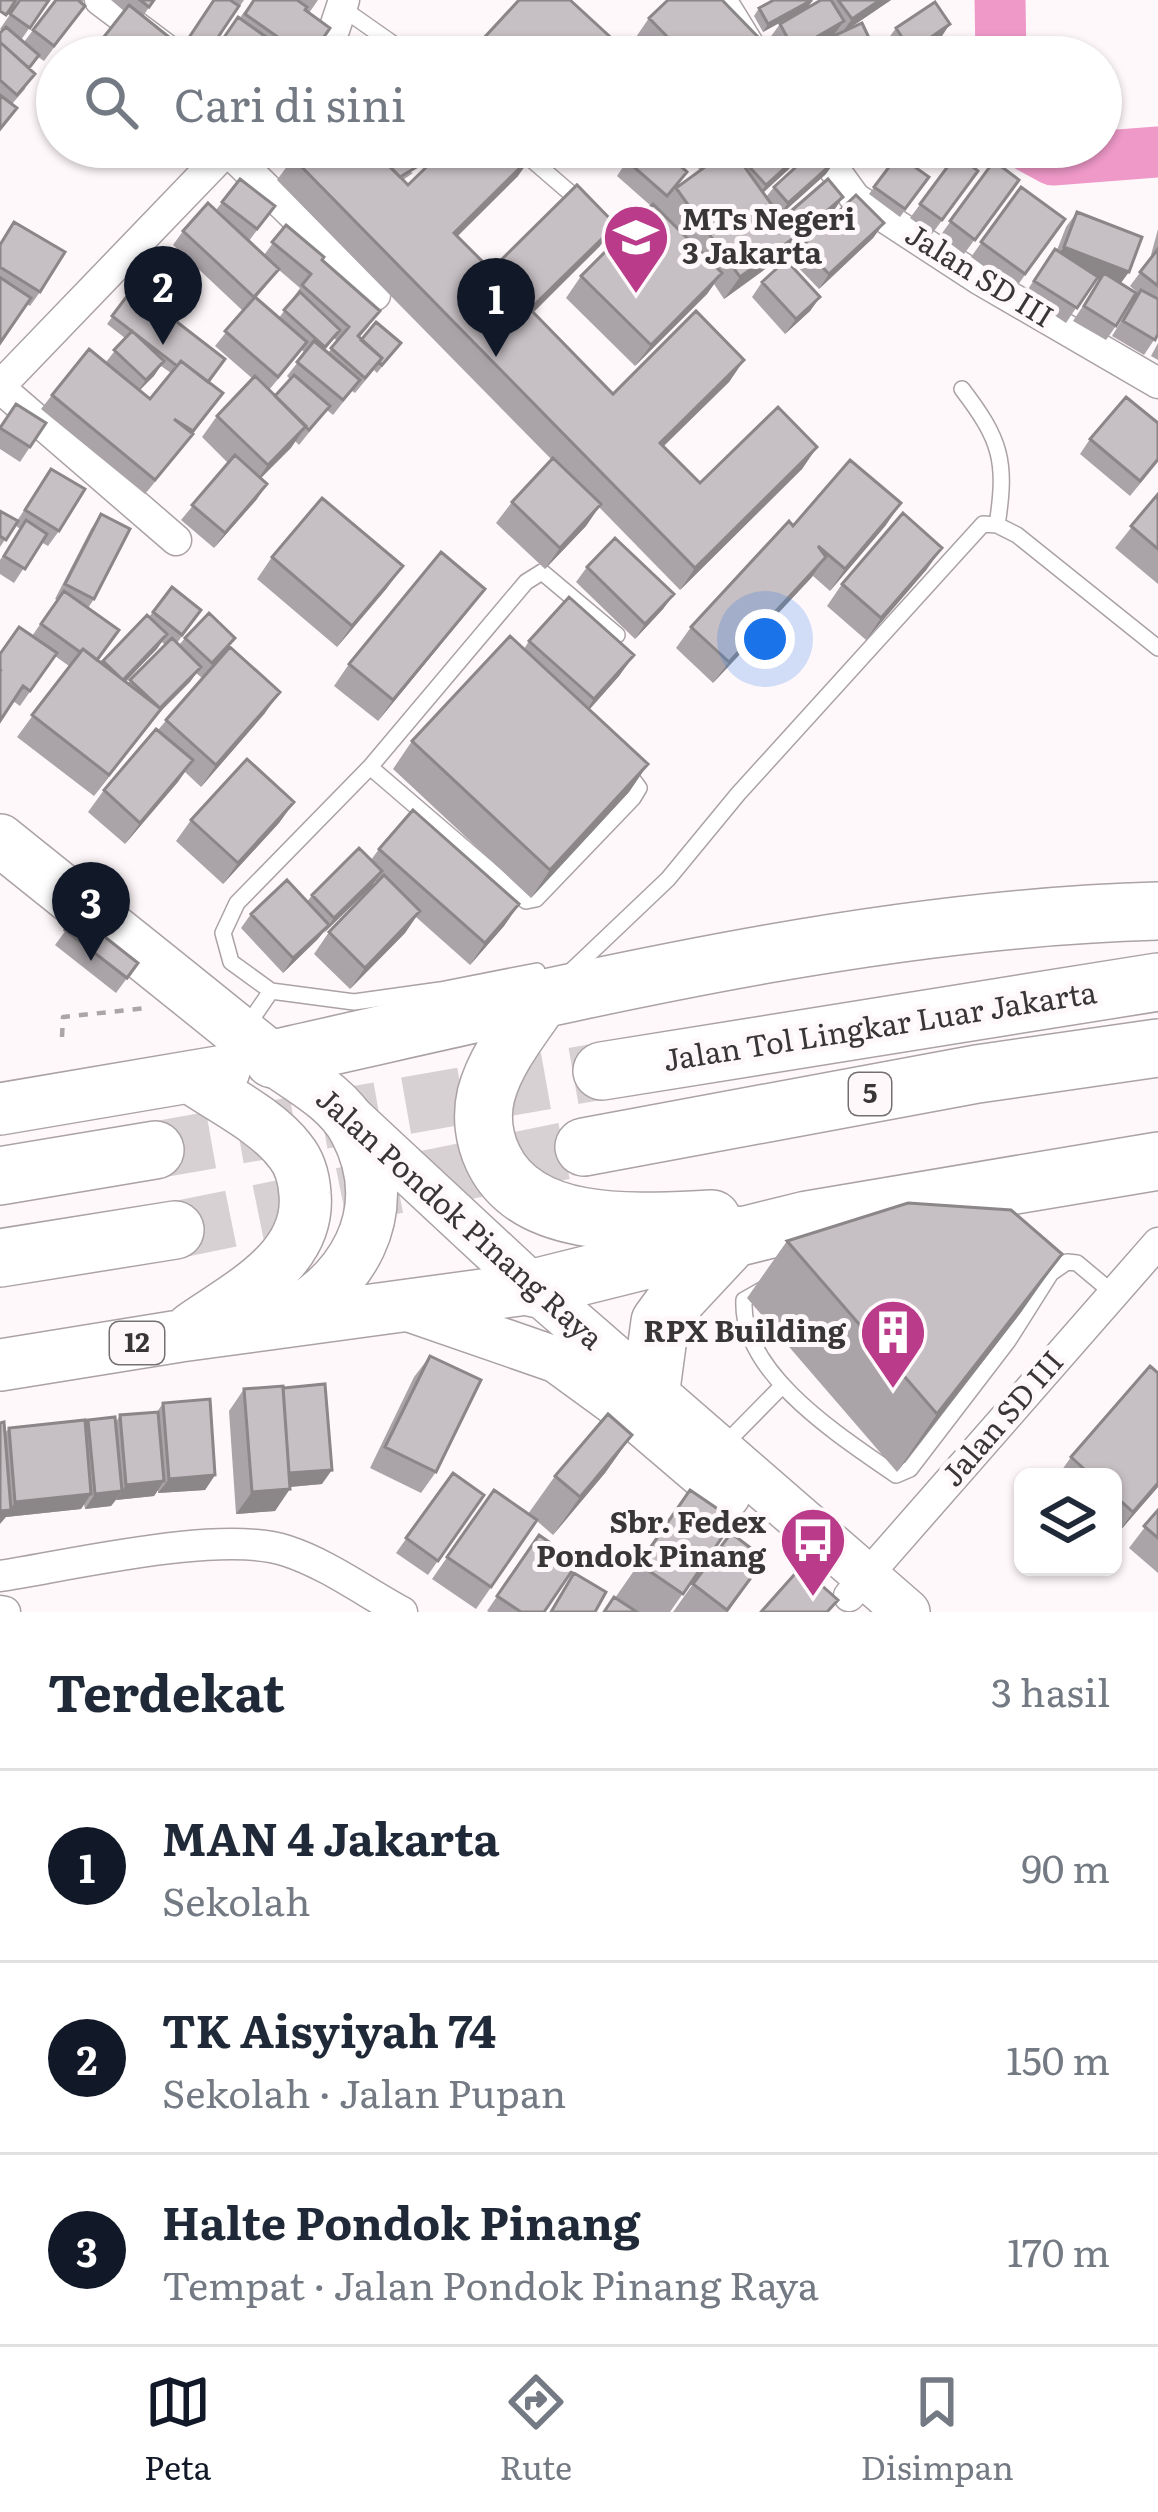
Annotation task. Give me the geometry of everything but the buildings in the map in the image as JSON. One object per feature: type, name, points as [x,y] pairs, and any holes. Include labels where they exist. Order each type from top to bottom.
[{"type":"highway","name":"Jalan Pondok Pinang Raya","points":[[0,840],[337,1105]]},
{"type":"highway","points":[[0,1109],[193,1079],[257,1046],[561,981],[1084,913],[1158,911]]},
{"type":"highway","points":[[561,981],[510,1043],[486,1093],[486,1143],[510,1181],[562,1212],[601,1219],[807,1220]]},
{"type":"highway","name":"Jalan Tol Lingkar Luar Jakarta","points":[[602,1071],[1158,982]]},
{"type":"highway","name":"Jalan Tol Lingkar Luar Jakarta","points":[[584,1147],[977,1074],[1158,1048]]},
{"type":"highway","points":[[180,1336],[274,1268],[304,1227],[301,1169],[289,1149],[193,1079]]},
{"type":"highway","name":"12","points":[[274,1323],[326,1294],[361,1246],[371,1186],[354,1129],[337,1105]]},
{"type":"highway","points":[[0,1176],[155,1150]]},
{"type":"highway","points":[[534,1288],[807,1220],[1158,1161]]},
{"type":"highway","points":[[0,1258],[175,1231]]},
{"type":"highway","points":[[651,1389],[660,1322],[736,1235]]},
{"type":"highway","name":"12","points":[[0,1365],[534,1288]]},
{"type":"main road","name":"Jalan Pondok Pinang Raya","points":[[337,1105],[534,1288],[720,1449],[785,1526]]},
{"type":"main road","name":"Jalan Pondok Pinang Raya","points":[[407,1308],[556,1360],[785,1526],[861,1595],[907,1612]]},
{"type":"street","points":[[722,0],[743,36]]},
{"type":"street","points":[[88,2],[142,36]]},
{"type":"street","points":[[332,36],[343,4]]},
{"type":"street","points":[[176,540],[0,387],[209,168]]},
{"type":"street","points":[[248,168],[375,295]]},
{"type":"street","name":"Jalan SD III","points":[[833,168],[855,198],[979,279],[1158,382]]},
{"type":"street","name":"Jalan SD III","points":[[861,1595],[1158,1243]]},
{"type":"street","points":[[0,1576],[213,1544],[259,1544],[289,1551],[403,1612]]},
{"type":"lane","points":[[343,4],[385,36]]},
{"type":"lane","points":[[541,168],[590,210]]},
{"type":"lane","points":[[962,389],[1000,449],[1004,480],[997,525]]},
{"type":"lane","points":[[617,635],[542,572],[526,582],[370,767],[237,903],[223,934],[231,962],[271,991],[354,1002],[561,981],[668,879],[738,794],[983,524],[1017,535],[1158,648]]},
{"type":"lane","points":[[474,644],[491,658]]},
{"type":"lane","points":[[370,767],[526,901],[536,899],[633,798],[639,788],[633,776],[615,762]]},
{"type":"lane","points":[[257,1046],[271,991]]},
{"type":"lane","points":[[789,1278],[752,1292],[744,1300],[750,1336],[782,1386],[896,1475],[904,1474],[1008,1341],[1043,1271],[1077,1263],[1113,1293]]},
{"type":"lane","points":[[720,1449],[782,1386]]},
{"type":"path","points":[[62,1037],[63,1017],[148,1007],[135,995]]},
{"type":"waterway","points":[[1000,0],[1001,36]]},
{"type":"waterway","points":[[1122,155],[1158,152]]},
{"type":"tunnel","points":[[155,1150],[602,1071]]},
{"type":"tunnel","points":[[175,1230],[584,1147]]},
{"type":"place","name":"MTs Negeri 3 Jakarta","points":[[636,296]]},
{"type":"place","name":"TK Aisyiyah 74","points":[[163,345]]},
{"type":"place","name":"MAN 4 Jakarta","points":[[496,357]]},
{"type":"place","name":"Halte Pondok Pinang","points":[[91,961]]},
{"type":"place","name":"RPX Building","points":[[893,1391]]},
{"type":"place","name":"Sbr. Fedex Pondok Pinang","points":[[813,1599]]}]
